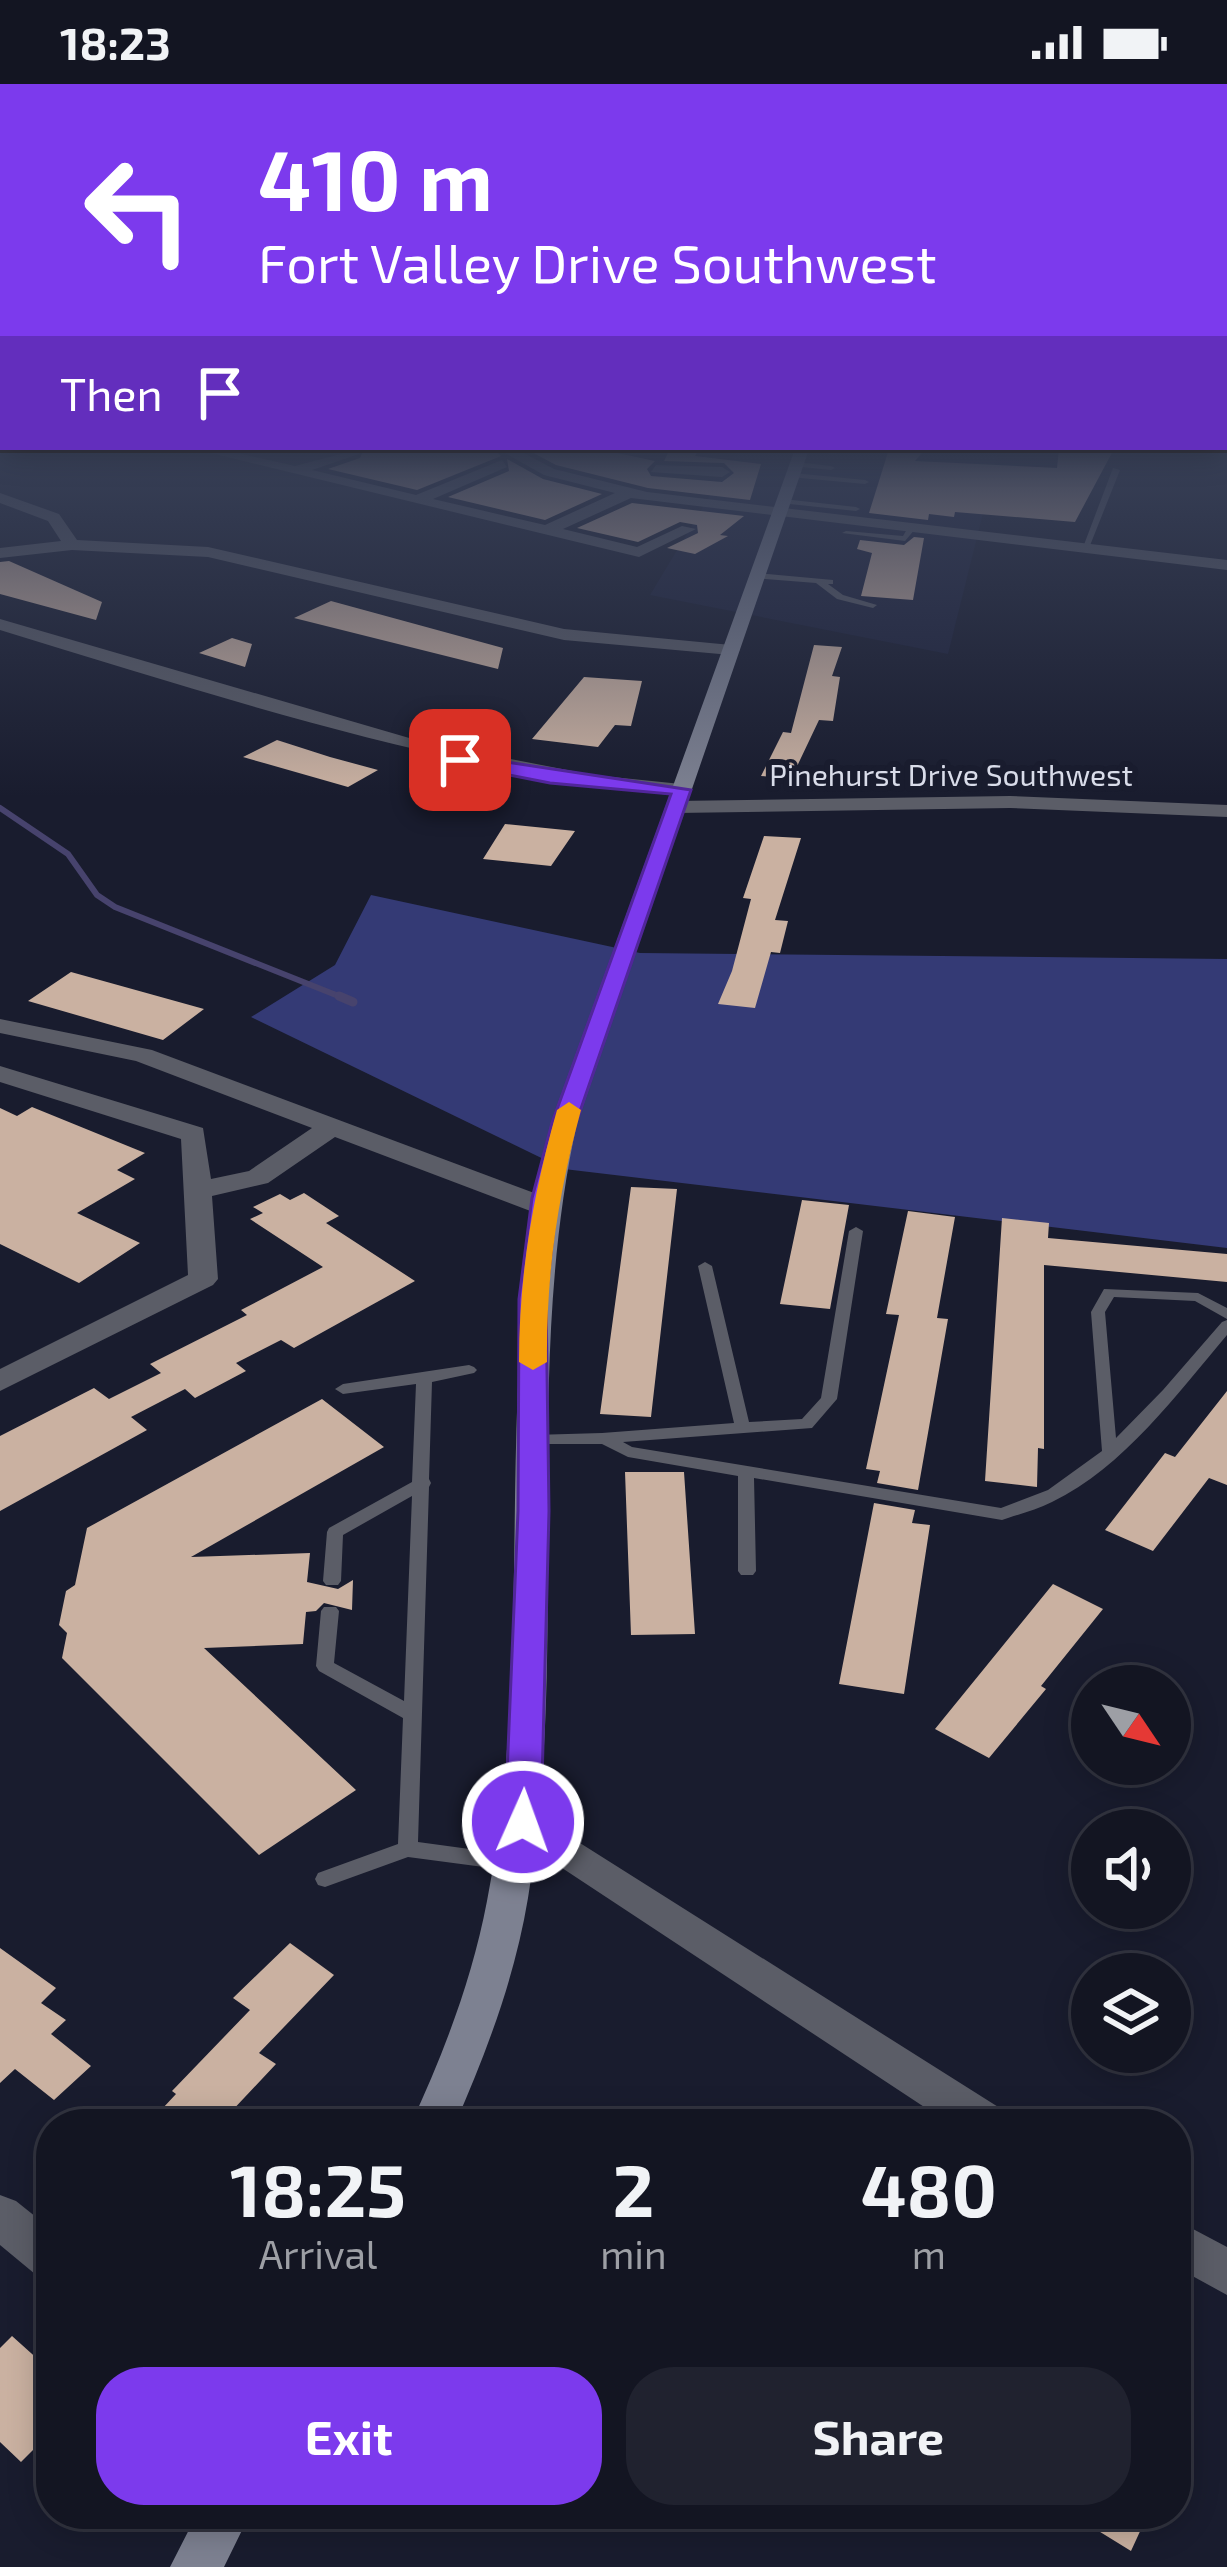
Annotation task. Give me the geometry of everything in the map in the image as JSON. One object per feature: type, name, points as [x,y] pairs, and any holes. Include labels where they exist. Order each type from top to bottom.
[{"type":"main road","points":[[439,2109],[488,1984],[520,1843],[533,1440],[532,1299],[543,1206],[564,1123],[761,565]]},
{"type":"main road","points":[[196,2567],[217,2529]]},
{"type":"street","points":[[276,565],[542,631],[731,650]]},
{"type":"street","name":"Pinehurst Drive Southwest","points":[[0,625],[432,754],[679,798],[1010,802],[1227,811]]},
{"type":"street","points":[[0,1026],[143,1055],[543,1206]]},
{"type":"street","points":[[0,1381],[203,1279],[194,1134],[4,1079]]},
{"type":"street","points":[[200,1190],[258,1177],[333,1126]]},
{"type":"street","points":[[520,1843],[962,2109]]},
{"type":"street","points":[[0,2216],[36,2246]]},
{"type":"street","points":[[1191,2251],[1227,2273]]},
{"type":"lane","points":[[757,576],[824,582],[840,597],[873,605]]},
{"type":"lane","points":[[533,1440],[609,1442],[742,1425],[806,1424],[829,1400],[856,1231]]},
{"type":"lane","points":[[705,1265],[742,1425]]},
{"type":"lane","points":[[1109,1450],[1098,1312],[1109,1292],[1198,1297],[1227,1314]]},
{"type":"lane","points":[[609,1442],[628,1452],[1002,1514],[1053,1496],[1109,1450],[1163,1400],[1227,1325]]},
{"type":"lane","points":[[343,1389],[469,1370]]},
{"type":"lane","points":[[408,1849],[424,1378]]},
{"type":"lane","points":[[746,1472],[747,1571]]},
{"type":"lane","points":[[332,1581],[335,1532],[423,1483]]},
{"type":"lane","points":[[329,1611],[326,1666],[413,1715]]},
{"type":"lane","points":[[325,1879],[408,1849],[520,1843]]},
{"type":"shaded area","points":[[668,565],[970,565],[948,654],[650,595]]},
{"type":"shaded area","points":[[371,895],[640,953],[1227,959],[1227,1248],[564,1169],[251,1017],[335,965]]},
{"type":"building","points":[[0,565],[18,565],[102,602],[96,620],[0,594]]},
{"type":"building","points":[[869,565],[919,565],[913,600],[861,596]]},
{"type":"building","points":[[331,601],[503,648],[498,669],[294,618]]},
{"type":"building","points":[[232,638],[252,644],[245,667],[199,653]]},
{"type":"building","points":[[814,645],[842,647],[832,676],[840,677],[833,721],[819,720],[791,779],[761,776],[783,732],[791,733]]},
{"type":"building","points":[[584,677],[642,681],[631,726],[615,725],[598,747],[532,739]]},
{"type":"building","points":[[277,740],[378,770],[348,787],[243,757]]},
{"type":"building","points":[[505,824],[575,831],[551,866],[483,859]]},
{"type":"building","points":[[764,836],[801,838],[775,920],[788,921],[780,953],[771,952],[755,1008],[718,1004],[732,971],[751,899],[743,898]]},
{"type":"building","points":[[71,972],[204,1009],[163,1040],[28,1001]]},
{"type":"building","points":[[32,1107],[145,1153],[117,1170],[135,1179],[77,1213],[140,1243],[79,1283],[0,1244],[0,1108],[17,1116]]},
{"type":"building","points":[[631,1187],[677,1189],[651,1417],[600,1414]]},
{"type":"building","points":[[304,1193],[339,1216],[326,1223],[415,1281],[294,1348],[281,1340],[236,1363],[246,1371],[195,1398],[185,1389],[131,1417],[147,1430],[0,1511],[0,1436],[94,1388],[109,1399],[161,1373],[150,1364],[247,1315],[241,1310],[323,1267],[250,1219],[263,1213],[253,1207],[280,1194],[290,1200]]},
{"type":"building","points":[[802,1200],[849,1205],[830,1309],[780,1304]]},
{"type":"building","points":[[908,1211],[955,1217],[937,1318],[948,1319],[918,1490],[877,1483],[880,1471],[866,1469],[899,1315],[886,1314]]},
{"type":"building","points":[[1002,1218],[1049,1223],[1048,1238],[1227,1254],[1227,1282],[1044,1265],[1044,1449],[1038,1448],[1037,1487],[985,1481]]},
{"type":"building","points":[[1227,1391],[1227,1485],[1209,1478],[1153,1551],[1105,1530],[1165,1453],[1175,1457]]},
{"type":"building","points":[[322,1399],[384,1447],[191,1557],[310,1553],[307,1582],[338,1589],[353,1580],[352,1610],[324,1603],[306,1612],[303,1644],[204,1648],[356,1790],[259,1855],[62,1658],[67,1633],[59,1625],[66,1591],[75,1585],[87,1528]]},
{"type":"building","points":[[625,1472],[684,1472],[695,1634],[631,1635]]},
{"type":"building","points":[[874,1503],[915,1510],[912,1523],[930,1525],[904,1694],[839,1684]]},
{"type":"building","points":[[1053,1584],[1103,1609],[1041,1686],[1046,1689],[989,1758],[935,1729]]},
{"type":"building","points":[[290,1943],[334,1975],[259,2053],[276,2064],[234,2109],[162,2109],[176,2094],[172,2091],[250,2010],[233,1998]]},
{"type":"building","points":[[0,1948],[56,1988],[41,2003],[66,2020],[51,2034],[91,2066],[54,2100],[15,2069],[0,2083]]},
{"type":"building","points":[[12,2336],[36,2358],[36,2447],[21,2462],[0,2442],[0,2348]]},
{"type":"building","points":[[1095,2529],[1141,2529],[1131,2551]]},
{"type":"waterway","points":[[0,808],[68,854],[97,895],[115,907],[346,999]]},
{"type":"waterway","points":[[339,996],[346,999]]},
{"type":"waterway","points":[[346,999],[353,1002]]},
{"type":"slow traffic","points":[[533,1362],[532,1299],[544,1198],[569,1110]]},
{"type":"route","points":[[460,760],[550,777],[682,790],[564,1123],[544,1198],[532,1299],[533,1511],[523,1822]]}]
